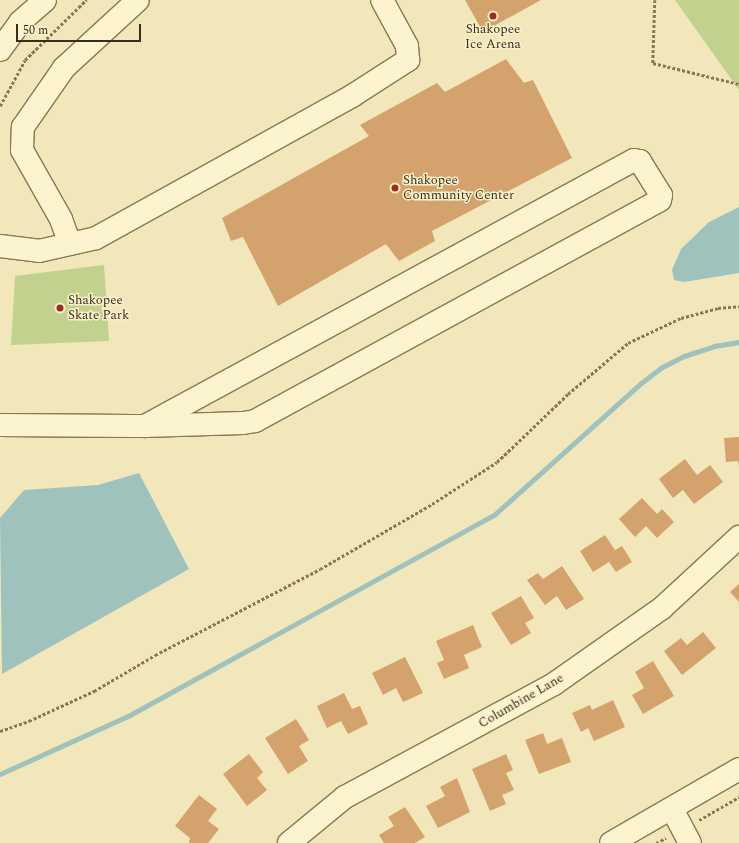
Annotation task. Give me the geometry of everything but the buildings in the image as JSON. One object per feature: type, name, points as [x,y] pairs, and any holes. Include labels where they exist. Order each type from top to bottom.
[{"type":"street","points":[[0,50],[20,22],[45,0]]},
{"type":"street","points":[[70,244],[61,219],[22,150],[23,127],[64,68],[138,0]]},
{"type":"street","points":[[0,246],[39,251],[96,238],[352,96],[408,60],[407,46],[382,0]]},
{"type":"street","points":[[0,425],[145,426],[243,423],[256,421],[660,200],[661,194],[640,161],[634,160],[145,426]]},
{"type":"street","name":"Columbine Lane","points":[[289,843],[345,797],[554,684],[662,608],[739,537]]},
{"type":"street","points":[[611,843],[739,769]]},
{"type":"street","points":[[672,809],[690,843]]},
{"type":"path","points":[[0,106],[25,60],[86,0]]},
{"type":"path","points":[[654,0],[652,63],[739,84]]},
{"type":"path","points":[[0,731],[29,722],[94,691],[162,652],[320,569],[432,504],[497,462],[568,394],[628,343],[681,318],[718,308],[739,306]]},
{"type":"green space","points":[[675,0],[739,0],[739,90]]},
{"type":"green space","name":"Shakopee Skate Park","points":[[104,265],[109,341],[11,345],[15,276]]},
{"type":"water","points":[[739,207],[739,273],[684,282],[674,280],[672,270],[681,249],[709,222]]},
{"type":"water","points":[[139,473],[189,569],[2,674],[0,518],[24,490],[98,485]]},
{"type":"waterway","points":[[0,774],[128,716],[495,514],[641,383],[662,367],[684,356],[714,346],[739,342]]},
{"type":"place","name":"Shakopee Ice Arena","points":[[493,16]]},
{"type":"place","name":"Shakopee Community Center","points":[[395,188]]},
{"type":"place","name":"Shakopee Skate Park","points":[[60,308]]}]
